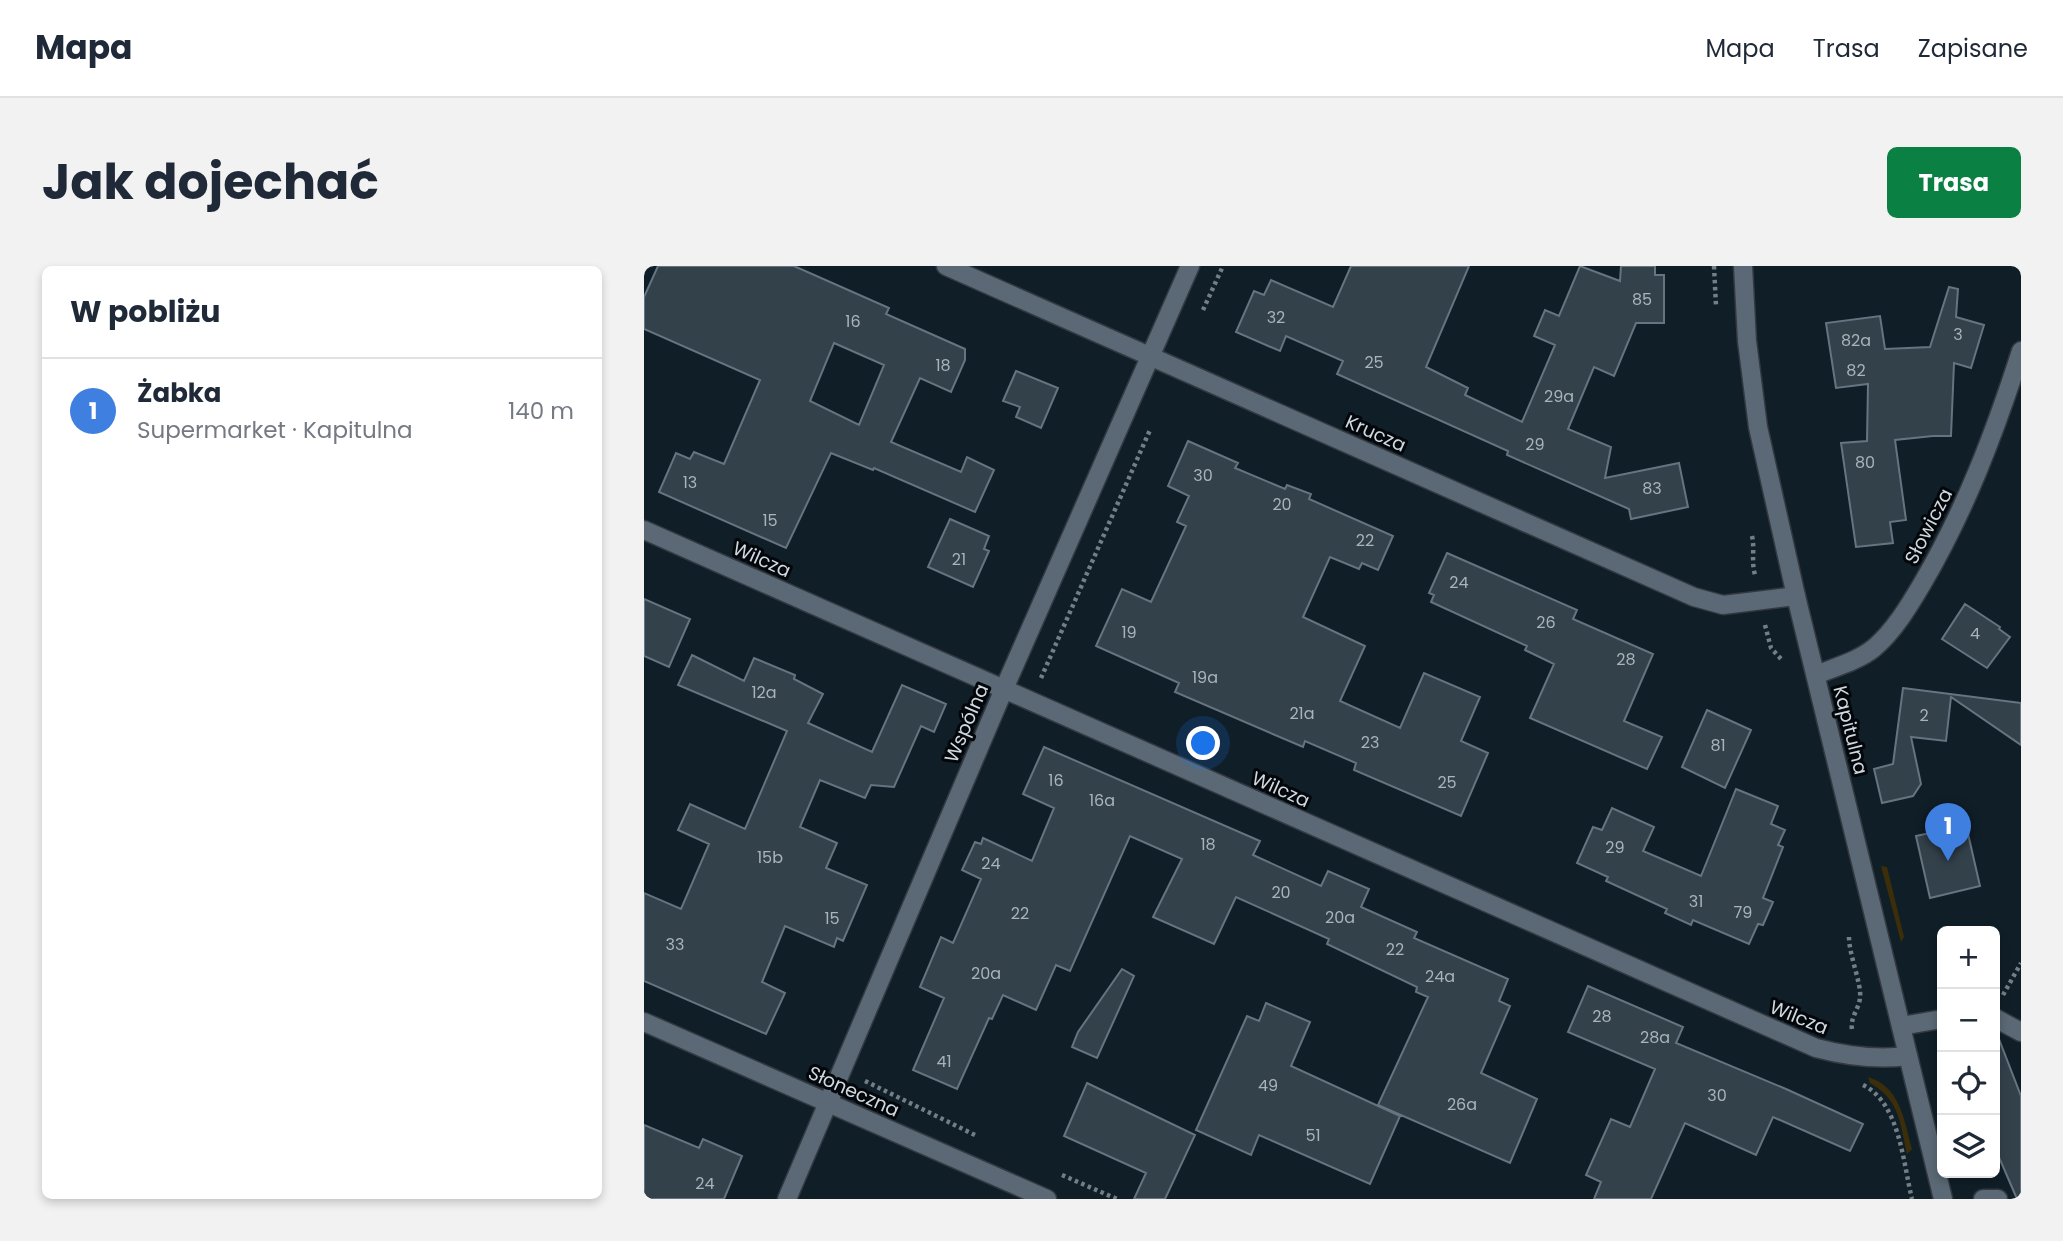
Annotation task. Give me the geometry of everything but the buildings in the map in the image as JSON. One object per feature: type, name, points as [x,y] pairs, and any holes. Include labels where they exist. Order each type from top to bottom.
[{"type":"street","name":"Krucza","points":[[946,266],[1694,597],[1723,605],[1796,596]]},
{"type":"street","name":"Wspólna","points":[[787,1199],[1004,688],[1190,266]]},
{"type":"street","name":"Kapitulna","points":[[1744,266],[1747,341],[1758,428],[1796,596],[1943,1199]]},
{"type":"street","name":"Słowicza","points":[[1816,675],[1875,648],[1912,601],[1959,515],[1999,419],[2021,351]]},
{"type":"street","name":"Wilcza","points":[[644,530],[1816,1048],[1888,1059],[1908,1056]]},
{"type":"street","points":[[1900,1026],[1937,1020]]},
{"type":"street","points":[[2000,1021],[2021,1032]]},
{"type":"street","name":"Słoneczna","points":[[644,1022],[1046,1199]]},
{"type":"street","points":[[1983,1199],[1998,1199]]},
{"type":"path","points":[[1200,317],[1223,266]]},
{"type":"path","points":[[1031,701],[1155,419]]},
{"type":"path","points":[[2001,998],[2021,962]]},
{"type":"path","points":[[870,1070],[864,1082],[977,1136]]},
{"type":"path","points":[[1060,1174],[1117,1199]]},
{"type":"shaded area","points":[[1881,866],[1887,867],[1904,937],[1901,942]]},
{"type":"shaded area","points":[[1868,1077],[1888,1089],[1899,1106],[1912,1149],[1907,1154],[1893,1105],[1870,1083]]},
{"type":"place","name":"Żabka","points":[[1948,861]]}]
